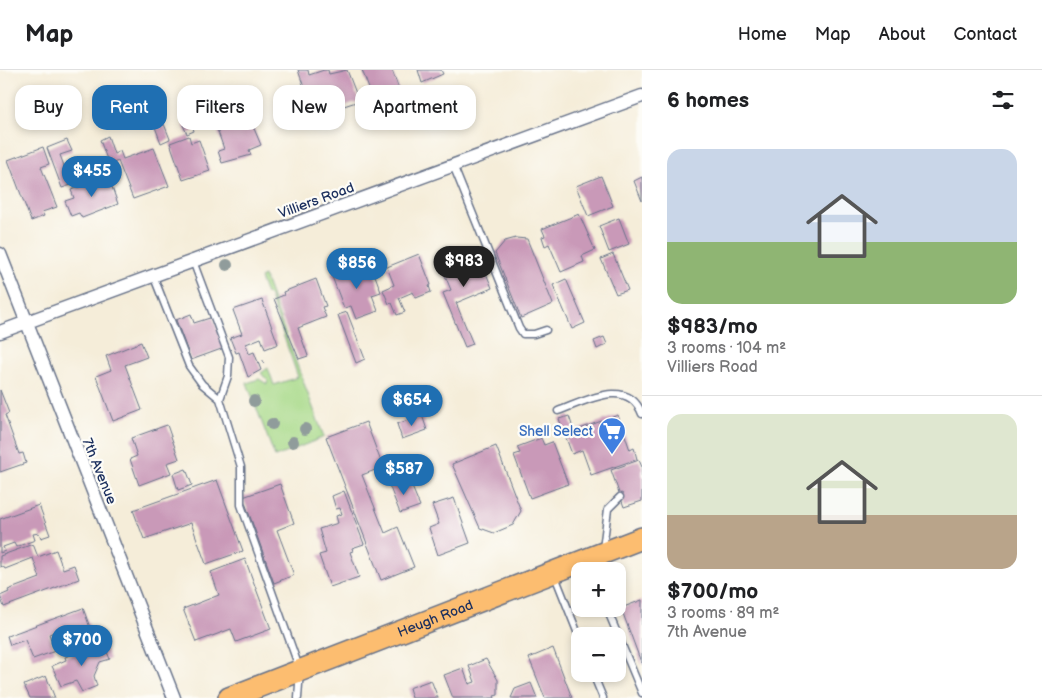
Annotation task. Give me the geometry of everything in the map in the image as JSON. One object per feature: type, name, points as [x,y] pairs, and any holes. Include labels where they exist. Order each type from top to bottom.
[{"type":"main road","name":"Heugh Road","points":[[229,698],[554,572],[593,559],[642,538]]},
{"type":"street","name":"Villiers Road","points":[[0,332],[642,96]]},
{"type":"street","name":"7th Avenue","points":[[0,254],[174,698]]},
{"type":"lane","points":[[453,164],[519,328],[523,334],[530,335],[546,330]]},
{"type":"lane","points":[[193,260],[229,357],[228,376],[220,399]]},
{"type":"lane","points":[[153,275],[189,366],[202,384],[220,399],[241,467],[241,505],[300,670],[299,697]]},
{"type":"lane","points":[[558,411],[602,395],[622,393],[633,400],[642,414]]},
{"type":"lane","points":[[593,559],[608,509],[620,497]]},
{"type":"lane","points":[[554,572],[575,627]]},
{"type":"lane","points":[[611,617],[642,694]]},
{"type":"lane","points":[[596,682],[603,698]]},
{"type":"path","points":[[258,363],[266,361]]},
{"type":"green space","points":[[264,276],[324,437],[275,457],[247,383],[259,379],[267,384],[268,381],[261,373],[268,368],[274,385],[298,377],[270,297],[265,292],[260,278]]},
{"type":"building","points":[[298,70],[308,70],[309,75],[324,70],[328,70],[329,74],[347,70],[355,91],[355,102],[345,106],[345,85],[303,85]]},
{"type":"building","points":[[362,70],[392,70],[398,85],[368,85]]},
{"type":"building","points":[[418,70],[441,70],[443,74],[422,83]]},
{"type":"building","points":[[156,130],[166,130],[170,139],[161,143]]},
{"type":"building","points":[[185,130],[194,130],[194,131],[187,134]]},
{"type":"building","points":[[217,130],[255,130],[261,145],[249,150],[251,155],[222,163],[218,151],[224,149]]},
{"type":"building","points":[[108,136],[114,154],[120,151],[123,159],[154,148],[169,186],[133,199],[118,161],[109,165],[100,140]]},
{"type":"building","points":[[189,136],[191,143],[199,140],[210,171],[183,180],[170,143]]},
{"type":"building","points":[[67,140],[72,151],[60,155],[71,185],[62,188],[47,148]]},
{"type":"building","points":[[43,147],[49,164],[41,167],[57,207],[42,212],[44,216],[31,221],[8,160]]},
{"type":"building","points":[[108,176],[118,204],[82,218],[79,213],[71,216],[65,201],[74,198],[71,190]]},
{"type":"building","points":[[601,176],[613,206],[588,216],[576,186]]},
{"type":"building","points":[[642,177],[642,201],[634,181]]},
{"type":"building","points":[[579,214],[595,250],[582,256],[584,262],[561,272],[549,244],[545,246],[542,237],[545,236],[542,229]]},
{"type":"building","points":[[619,218],[629,244],[609,252],[599,226]]},
{"type":"building","points":[[516,238],[527,239],[553,304],[521,318],[495,253],[505,241]]},
{"type":"building","points":[[465,253],[467,258],[473,256],[477,265],[482,263],[492,288],[456,303],[473,344],[465,347],[443,293],[451,290],[442,268],[449,266],[447,260]]},
{"type":"building","points":[[419,254],[431,285],[429,286],[431,292],[416,298],[413,292],[399,298],[405,312],[397,315],[392,303],[389,304],[383,290],[394,285],[387,267]]},
{"type":"building","points":[[613,254],[628,290],[616,294],[601,259]]},
{"type":"building","points":[[360,263],[364,273],[373,270],[381,292],[372,295],[378,311],[356,319],[351,306],[344,308],[331,274]]},
{"type":"building","points":[[316,279],[326,306],[322,307],[326,317],[298,328],[308,356],[299,359],[274,299],[284,295],[283,292]]},
{"type":"building","points":[[566,279],[585,323],[572,329],[553,285]]},
{"type":"building","points":[[262,300],[278,344],[265,349],[261,338],[246,344],[249,354],[254,352],[261,370],[248,377],[239,352],[236,353],[230,338],[242,334],[233,310]]},
{"type":"building","points":[[347,312],[365,359],[356,363],[338,315]]},
{"type":"building","points":[[191,314],[194,323],[213,317],[224,348],[191,360],[176,320]]},
{"type":"building","points":[[604,337],[607,344],[597,349],[594,341]]},
{"type":"building","points":[[141,342],[147,357],[125,365],[142,410],[113,421],[96,376],[111,370],[106,356]]},
{"type":"building","points":[[0,390],[9,413],[5,415],[19,454],[23,453],[26,463],[0,472]]},
{"type":"building","points":[[422,415],[427,430],[402,439],[397,424]]},
{"type":"building","points":[[618,415],[630,450],[634,448],[637,459],[591,475],[582,450],[572,454],[559,419],[569,416],[574,431]]},
{"type":"building","points":[[366,422],[383,467],[362,475],[385,533],[398,527],[414,567],[381,580],[326,437]]},
{"type":"building","points":[[167,425],[179,459],[167,463],[171,473],[139,485],[130,459],[137,456],[131,438]]},
{"type":"building","points":[[541,438],[544,445],[552,442],[568,484],[530,498],[514,455],[520,453],[517,447]]},
{"type":"building","points":[[496,446],[521,511],[513,525],[494,533],[480,528],[452,464]]},
{"type":"building","points":[[639,460],[642,467],[642,501],[624,507],[611,470]]},
{"type":"building","points":[[186,469],[192,485],[178,490],[173,474]]},
{"type":"building","points":[[217,480],[243,551],[206,564],[191,523],[144,539],[133,510]]},
{"type":"building","points":[[399,481],[401,485],[410,482],[420,506],[400,513],[389,485]]},
{"type":"building","points":[[280,484],[294,523],[277,530],[294,575],[274,583],[243,497]]},
{"type":"building","points":[[344,491],[364,544],[352,548],[353,551],[350,552],[359,577],[330,587],[319,555],[326,553],[319,529],[338,523],[336,516],[342,514],[340,508],[336,509],[332,496]]},
{"type":"building","points":[[454,498],[470,543],[438,555],[429,528],[439,524],[432,505]]},
{"type":"building","points":[[39,505],[50,535],[41,538],[39,533],[33,534],[35,540],[16,547],[14,543],[3,547],[5,551],[0,553],[0,519]]},
{"type":"building","points":[[33,544],[38,557],[56,550],[63,569],[74,565],[79,579],[4,607],[0,596],[9,592],[8,590],[40,578],[33,558],[5,569],[3,566],[0,567],[0,556]]},
{"type":"building","points":[[245,559],[271,629],[236,642],[231,629],[196,642],[183,609],[219,595],[211,572]]},
{"type":"building","points":[[642,600],[642,665],[624,617],[626,617],[626,606]]},
{"type":"building","points":[[83,608],[93,636],[63,647],[57,631],[49,634],[55,651],[33,659],[25,640],[10,645],[7,636]]},
{"type":"building","points":[[103,643],[110,659],[100,662],[94,676],[97,686],[82,692],[76,681],[61,686],[52,666],[66,660],[65,657]]},
{"type":"building","points":[[553,648],[572,698],[545,698],[529,658]]},
{"type":"building","points":[[486,659],[498,680],[498,695],[494,696],[495,698],[453,698],[444,675],[463,668],[469,684],[475,682],[469,666]]},
{"type":"building","points":[[46,676],[55,698],[30,698],[24,685]]},
{"type":"building","points":[[431,680],[438,698],[412,698],[409,688]]},
{"type":"building","points":[[531,683],[537,698],[511,698],[515,689]]},
{"type":"place","name":"Shell Select","points":[[612,455]]}]
